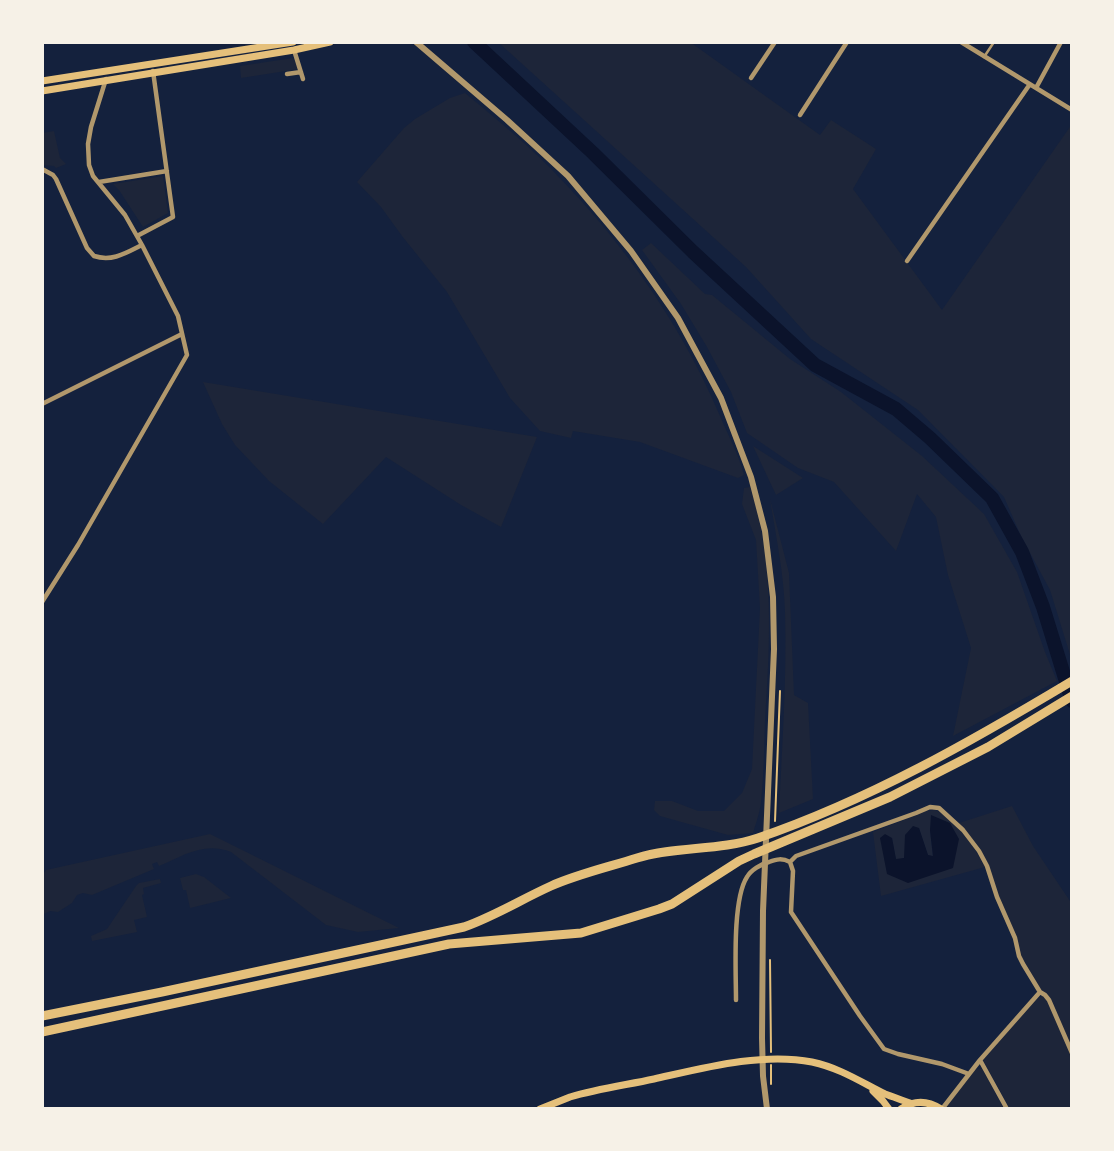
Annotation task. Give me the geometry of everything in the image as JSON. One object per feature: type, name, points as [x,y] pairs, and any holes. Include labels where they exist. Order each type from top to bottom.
[{"type":"highway","points":[[42,1016],[464,927],[563,881],[640,857],[755,839],[817,816],[884,785],[982,735],[1072,681]]},
{"type":"highway","points":[[42,1032],[449,944],[582,933],[626,919],[671,904],[739,861],[890,797],[988,747],[1072,696]]},
{"type":"main road","points":[[42,82],[152,64],[330,42]]},
{"type":"main road","points":[[42,91],[293,46]]},
{"type":"main road","points":[[540,1109],[572,1097],[695,1070],[754,1060],[784,1059],[835,1068],[886,1094],[910,1103],[927,1102],[941,1109]]},
{"type":"main road","points":[[859,1079],[879,1096],[889,1109]]},
{"type":"main road","points":[[901,1109],[910,1103]]},
{"type":"street","points":[[416,42],[568,176],[631,251],[678,318],[721,398],[751,477],[765,531],[773,597],[774,649],[763,911],[762,1038],[767,1109]]},
{"type":"street","points":[[751,78],[775,42]]},
{"type":"street","points":[[800,115],[847,42]]},
{"type":"street","points":[[961,42],[1072,110]]},
{"type":"street","points":[[1036,88],[1061,42]]},
{"type":"street","points":[[293,46],[303,79]]},
{"type":"street","points":[[137,236],[173,217],[152,64]]},
{"type":"street","points":[[42,602],[78,545],[187,355],[178,316],[142,245],[125,215],[93,176],[89,164],[88,144],[106,80],[105,71]]},
{"type":"street","points":[[286,74],[302,72]]},
{"type":"street","points":[[907,261],[1030,84]]},
{"type":"street","points":[[44,169],[56,179],[89,252],[94,256],[109,259],[142,245]]},
{"type":"street","points":[[97,182],[167,171]]},
{"type":"street","points":[[42,404],[182,334]]},
{"type":"street","points":[[790,862],[796,856],[930,807],[939,808],[963,830],[979,851],[1015,937],[1023,964],[1040,992],[1049,1000],[1072,1053]]},
{"type":"street","points":[[736,1000],[737,906],[744,883],[748,874],[764,864],[778,859],[790,862]]},
{"type":"street","points":[[790,862],[793,872],[791,912],[884,1049],[969,1074]]},
{"type":"street","points":[[941,1109],[1040,992]]},
{"type":"street","points":[[980,1060],[1007,1109]]},
{"type":"lane","points":[[984,57],[994,42]]},
{"type":"path","points":[[774,828],[780,688]]},
{"type":"path","points":[[770,954],[770,1038]]},
{"type":"shaded area","points":[[498,42],[690,42],[820,135],[831,120],[876,149],[853,189],[942,310],[1072,124],[1072,661],[1050,590],[1004,497],[918,410],[811,339],[746,267]]},
{"type":"shaded area","points":[[293,58],[299,69],[241,78],[240,66]]},
{"type":"shaded area","points":[[465,93],[566,184],[642,277],[685,344],[704,380],[744,475],[738,478],[640,442],[573,431],[571,438],[540,431],[510,398],[447,292],[381,207],[357,182],[404,128],[450,98]]},
{"type":"shaded area","points":[[54,131],[60,158],[66,164],[56,168],[42,165],[42,133]]},
{"type":"shaded area","points":[[163,176],[168,213],[143,227],[113,184]]},
{"type":"shaded area","points":[[651,243],[705,294],[712,295],[790,359],[841,392],[922,456],[984,514],[1017,572],[1057,681],[953,736],[971,648],[948,575],[936,517],[917,494],[896,551],[834,482],[798,468],[747,433],[731,392],[707,347],[681,304],[642,250]]},
{"type":"shaded area","points":[[203,382],[537,437],[501,527],[386,457],[323,524],[269,481],[235,445]]},
{"type":"shaded area","points":[[753,446],[803,478],[776,495]]},
{"type":"shaded area","points":[[750,487],[764,545],[769,603],[763,782],[753,833],[728,835],[660,816],[654,810],[655,801],[672,801],[698,811],[724,811],[742,793],[752,769],[760,608],[756,540],[742,504],[744,488]]},
{"type":"shaded area","points":[[770,499],[789,573],[794,695],[808,703],[813,799],[779,813],[785,687],[785,612]]},
{"type":"shaded area","points":[[1012,806],[1033,846],[1072,904],[1072,1109],[1010,1109],[983,1060],[1036,1000],[1046,993],[1040,989],[1024,964],[988,866],[959,823]]},
{"type":"shaded area","points":[[935,810],[951,820],[964,834],[985,867],[881,896],[873,832],[925,811]],"holes":[[[919,828],[928,855],[933,857],[930,830],[952,868],[887,874],[892,838],[896,860],[905,858],[905,835]]]},
{"type":"shaded area","points":[[931,815],[950,823],[959,839],[953,868],[908,883],[887,874],[880,838],[885,834],[892,838],[896,859],[904,858],[905,835],[913,826],[919,828],[928,855],[933,856]]},
{"type":"shaded area","points":[[210,834],[399,928],[358,932],[326,925],[231,852],[212,848],[185,854],[159,866],[157,862],[152,864],[154,869],[92,895],[77,895],[72,903],[58,912],[50,911],[42,915],[42,876],[46,870]]},
{"type":"shaded area","points":[[196,874],[231,898],[190,908],[180,878]]},
{"type":"shaded area","points":[[160,879],[161,883],[143,888],[147,917],[134,920],[137,932],[92,941],[91,936],[107,929],[139,883]]},
{"type":"shaded area","points":[[982,1069],[1004,1109],[940,1109],[972,1072]]},
{"type":"waterway","points":[[474,42],[815,365],[896,409],[992,498],[1022,552],[1043,607],[1072,701]]}]
